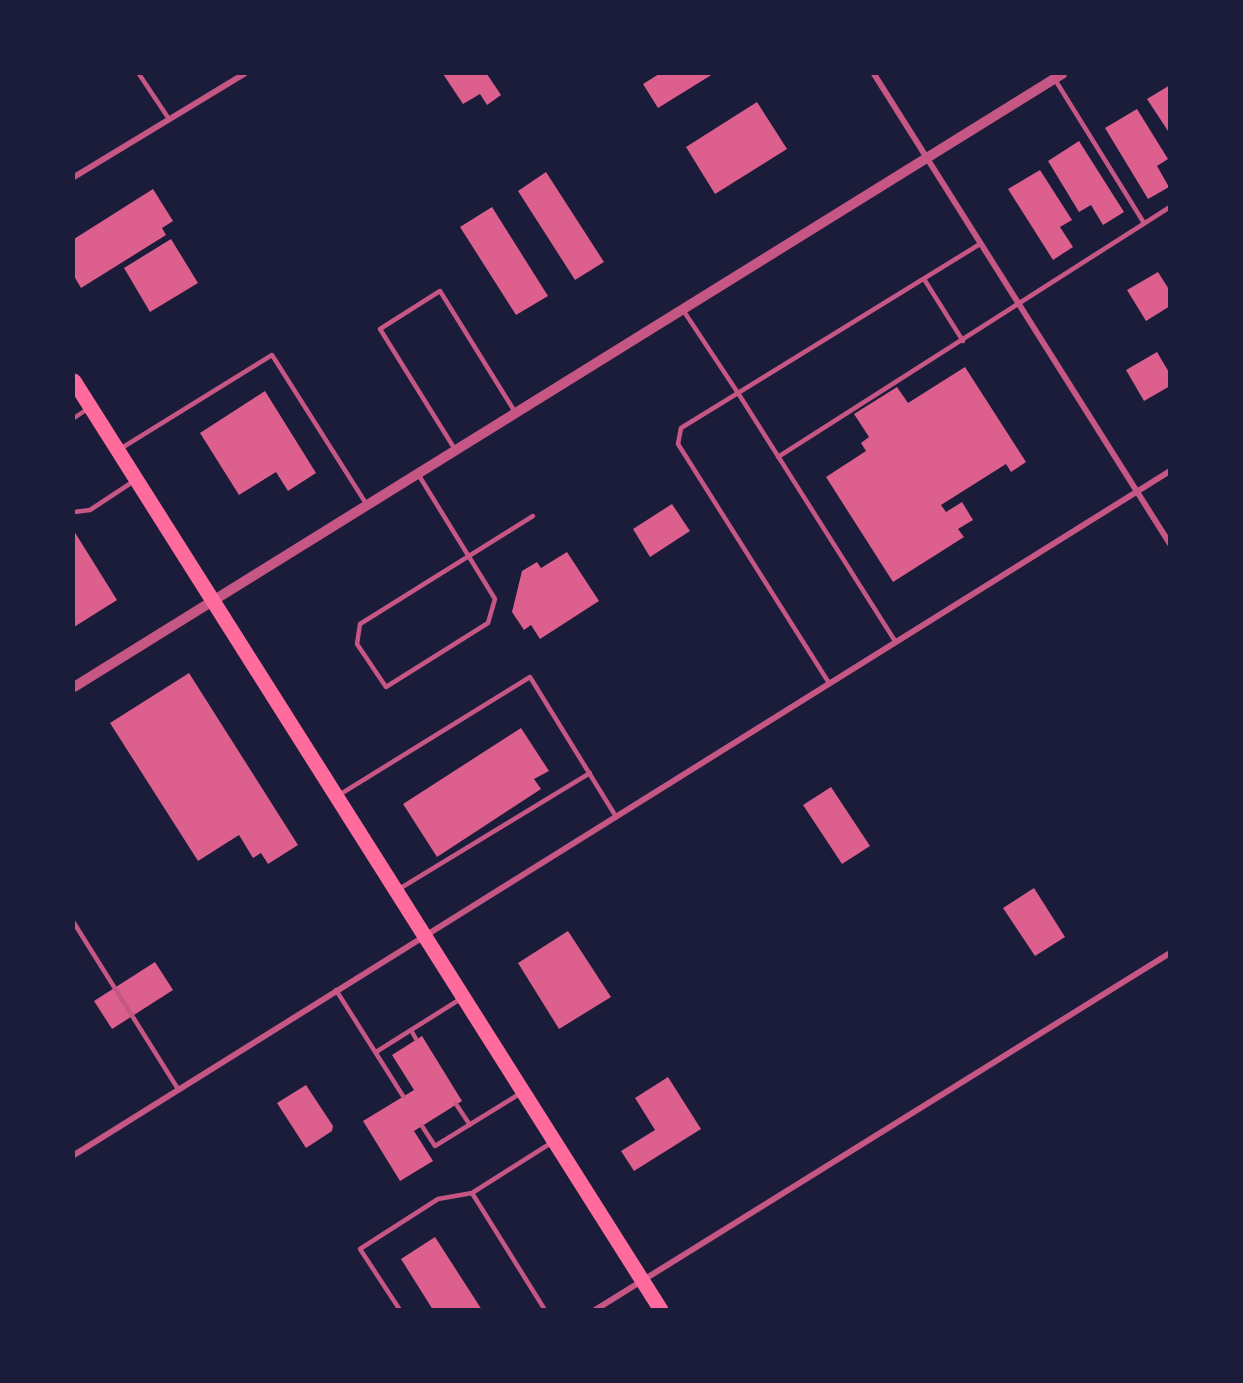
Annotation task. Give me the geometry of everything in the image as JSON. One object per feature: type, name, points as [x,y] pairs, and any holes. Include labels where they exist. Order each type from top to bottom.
[{"type":"main road","points":[[74,381],[661,1310]]},
{"type":"street","points":[[74,177],[244,74]]},
{"type":"street","points":[[874,74],[1170,544]]},
{"type":"street","points":[[74,687],[1058,76]]},
{"type":"street","points":[[74,1155],[424,934],[1170,471]]},
{"type":"street","points":[[595,1310],[1170,953]]},
{"type":"lane","points":[[139,74],[169,119]]},
{"type":"lane","points":[[1058,76],[1144,223]]},
{"type":"lane","points":[[778,457],[943,354],[1170,207]]},
{"type":"lane","points":[[829,683],[678,444],[681,428],[980,243]]},
{"type":"lane","points":[[924,279],[963,341]]},
{"type":"lane","points":[[456,451],[380,329],[440,291],[516,413]]},
{"type":"lane","points":[[683,310],[895,641]]},
{"type":"lane","points":[[118,451],[272,355],[368,505]]},
{"type":"lane","points":[[74,418],[90,408]]},
{"type":"lane","points":[[418,474],[468,556],[495,599],[488,623],[386,687],[357,644],[360,624],[468,556],[533,516]]},
{"type":"lane","points":[[74,512],[90,510],[136,480]]},
{"type":"lane","points":[[337,796],[530,677],[615,815]]},
{"type":"lane","points":[[396,891],[590,773]]},
{"type":"lane","points":[[74,923],[178,1089]]},
{"type":"lane","points":[[336,990],[403,1096]]},
{"type":"lane","points":[[376,1052],[463,997]]},
{"type":"lane","points":[[411,1030],[416,1039]]},
{"type":"lane","points":[[422,1126],[435,1146],[523,1091]]},
{"type":"lane","points":[[456,1104],[470,1125]]},
{"type":"lane","points":[[400,1310],[360,1249],[438,1199],[472,1193],[554,1141]]},
{"type":"lane","points":[[472,1193],[545,1310]]},
{"type":"building","points":[[443,74],[487,74],[501,95],[487,105],[480,94],[463,104]]},
{"type":"building","points":[[659,74],[713,74],[658,108],[643,84]]},
{"type":"building","points":[[1170,85],[1170,134],[1147,99]]},
{"type":"building","points":[[757,102],[787,149],[715,194],[686,147]]},
{"type":"building","points":[[1137,109],[1168,159],[1157,166],[1169,187],[1148,199],[1105,128]]},
{"type":"building","points":[[1079,141],[1124,212],[1103,225],[1091,205],[1079,212],[1048,161]]},
{"type":"building","points":[[1040,170],[1072,220],[1060,227],[1073,247],[1053,260],[1008,189]]},
{"type":"building","points":[[546,172],[604,262],[575,280],[518,191]]},
{"type":"building","points":[[153,189],[173,221],[162,228],[166,235],[81,288],[74,276],[74,239]]},
{"type":"building","points":[[492,207],[548,296],[516,315],[460,227]]},
{"type":"building","points":[[171,239],[198,283],[150,312],[124,268]]},
{"type":"building","points":[[1158,272],[1170,291],[1170,306],[1146,321],[1127,290]]},
{"type":"building","points":[[1157,352],[1170,374],[1170,386],[1144,401],[1126,370]]},
{"type":"building","points":[[965,367],[1026,462],[1011,472],[1006,464],[941,505],[946,512],[962,502],[973,520],[958,529],[964,537],[893,582],[826,477],[866,451],[861,443],[869,437],[854,414],[897,387],[908,403]]},
{"type":"building","points":[[265,391],[316,473],[288,491],[276,472],[239,495],[200,433]]},
{"type":"building","points":[[672,504],[690,531],[650,557],[633,529]]},
{"type":"building","points":[[74,531],[117,600],[74,627]]},
{"type":"building","points":[[567,552],[599,601],[540,639],[531,625],[524,630],[512,612],[522,571],[537,562],[541,568]]},
{"type":"building","points":[[189,673],[298,845],[268,864],[261,853],[253,858],[239,835],[198,861],[110,723]]},
{"type":"building","points":[[521,728],[549,771],[534,779],[541,789],[437,857],[403,804]]},
{"type":"building","points":[[831,787],[870,846],[842,864],[803,805]]},
{"type":"building","points":[[1034,888],[1065,937],[1035,956],[1003,908]]},
{"type":"building","points":[[568,931],[611,997],[559,1029],[518,963]]},
{"type":"building","points":[[155,962],[173,990],[112,1029],[94,1001]]},
{"type":"building","points":[[422,1036],[462,1101],[414,1131],[433,1161],[400,1181],[363,1121],[414,1090],[392,1055]]},
{"type":"building","points":[[668,1077],[701,1129],[634,1171],[621,1151],[655,1130],[635,1098]]},
{"type":"building","points":[[306,1085],[333,1126],[332,1131],[306,1148],[277,1103]]},
{"type":"building","points":[[435,1237],[482,1310],[433,1310],[401,1259]]}]
